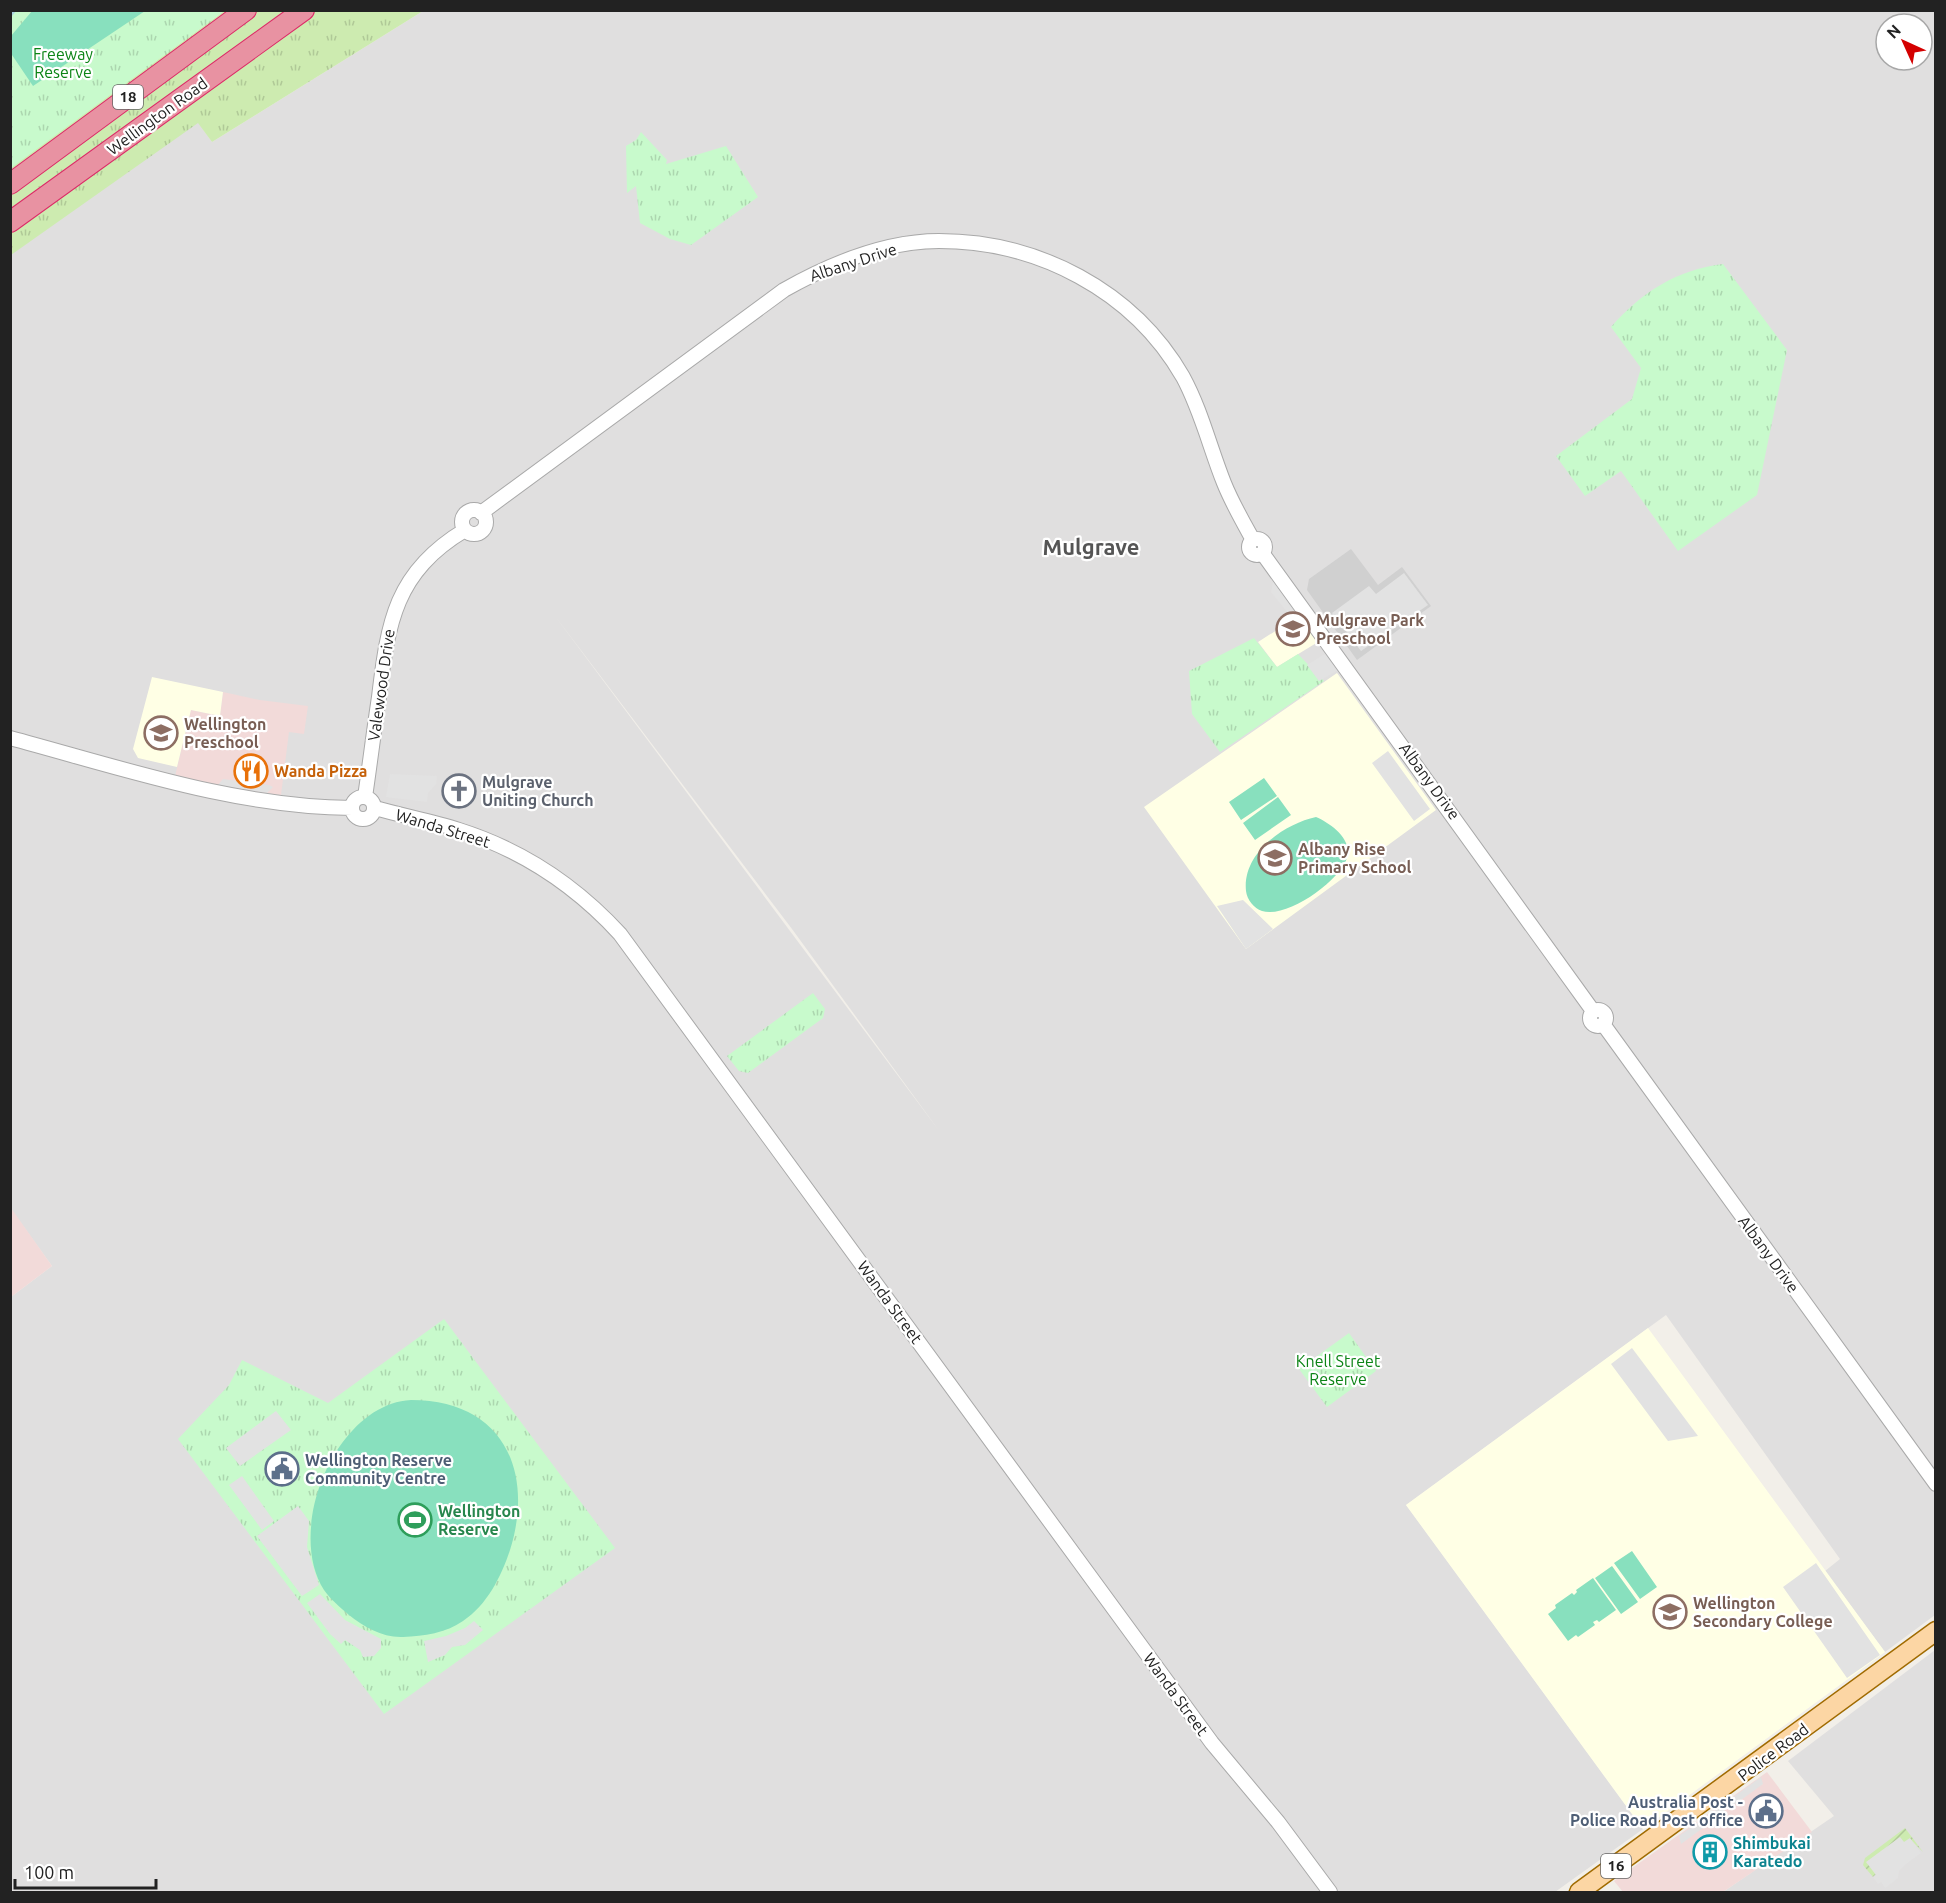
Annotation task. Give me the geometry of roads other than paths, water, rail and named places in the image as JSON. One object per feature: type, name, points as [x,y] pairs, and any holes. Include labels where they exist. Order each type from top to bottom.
[{"type":"highway","name":"Wellington Road","points":[[10,184],[246,10]]},
{"type":"highway","name":"Wellington Road","points":[[10,222],[304,10]]},
{"type":"highway","points":[[269,36],[312,10]]},
{"type":"main road","name":"Police Road","points":[[1579,1893],[1935,1632]]},
{"type":"street","name":"Albany Drive","points":[[465,530],[462,522],[465,514],[473,510],[481,513],[784,290],[814,273],[893,247],[938,241],[976,243],[1039,257],[1089,282],[1127,310],[1166,352],[1183,377],[1225,485],[1253,540],[1249,547],[1250,552],[1257,556],[1263,554],[1386,721],[1593,1011],[1599,1010],[1605,1014],[1603,1024],[1935,1484]]},
{"type":"street","name":"Valewood Drive","points":[[365,797],[386,635],[395,608],[407,583],[424,561],[446,541],[465,530]]},
{"type":"street","points":[[10,738],[234,796],[322,807],[352,807]]},
{"type":"street","points":[[365,797],[372,801],[375,808],[369,818],[362,819],[355,816],[352,807],[355,800],[365,797]]},
{"type":"street","name":"Wanda Street","points":[[375,808],[477,836],[523,857],[577,893],[620,934],[1212,1743],[1283,1828],[1330,1893]]},
{"type":"waterway","points":[[10,16],[15,10]]},
{"type":"place","name":"Mulgrave Park Preschool","points":[[1293,629]]},
{"type":"place","name":"Wellington Preschool","points":[[161,733]]},
{"type":"place","name":"Wanda Pizza","points":[[251,771]]},
{"type":"place","name":"Mulgrave Uniting Church","points":[[459,791]]},
{"type":"place","name":"Albany Rise Primary School","points":[[1275,858]]},
{"type":"place","name":"Wellington Reserve Community Centre","points":[[282,1469]]},
{"type":"place","name":"Wellington Reserve","points":[[415,1520]]},
{"type":"place","name":"Wellington Secondary College","points":[[1670,1612]]},
{"type":"place","name":"Australia Post - Police Road Post office","points":[[1766,1811]]},
{"type":"place","name":"Shimbukai Karatedo","points":[[1710,1852]]},
{"type":"district","name":"Mulgrave","points":[[1091,547]]},
{"type":"park label","name":"Freeway Reserve","points":[[63,63]]},
{"type":"park label","name":"Knell Street Reserve","points":[[1338,1370]]}]
